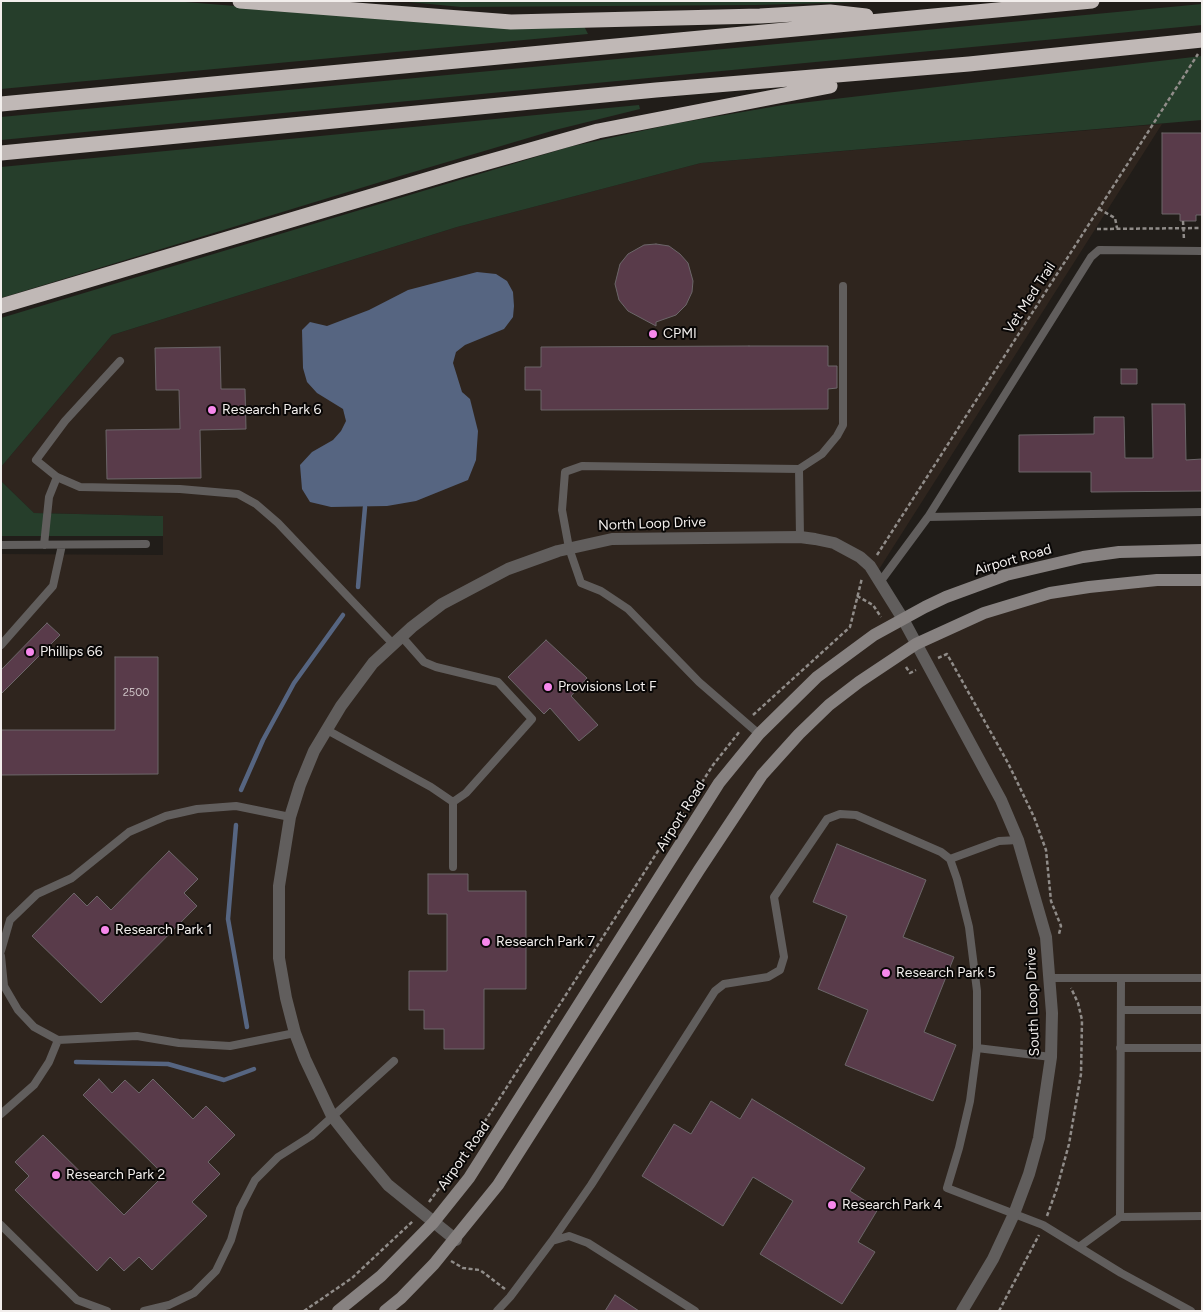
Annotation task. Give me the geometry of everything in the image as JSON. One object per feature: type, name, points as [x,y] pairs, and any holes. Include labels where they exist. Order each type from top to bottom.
[{"type":"highway","points":[[240,1],[511,22],[750,17],[830,12],[890,20]]},
{"type":"highway","points":[[286,1],[309,5]]},
{"type":"highway","points":[[1,104],[1092,1]]},
{"type":"highway","points":[[1,153],[656,90],[969,64],[1202,40]]},
{"type":"highway","points":[[1,306],[463,169],[598,131],[806,89],[969,64]]},
{"type":"main road","name":"Airport Road","points":[[338,1311],[380,1276],[433,1223],[470,1178],[719,783],[759,734],[817,677],[874,635],[903,619],[946,597],[1006,575],[1044,565],[1119,552],[1202,550]]},
{"type":"main road","points":[[385,1311],[401,1298],[456,1240],[498,1186],[762,775],[799,734],[829,705],[881,666],[916,644],[984,613],[1050,593],[1130,582],[1202,580]]},
{"type":"street","name":"North Loop Drive","points":[[456,1240],[388,1185],[332,1116],[308,1066],[295,1033],[279,958],[279,886],[290,817],[300,785],[314,751],[361,679],[398,641],[442,604],[475,584],[508,569],[569,548],[612,539],[800,537],[834,543],[847,548],[870,566],[903,619],[916,644]]},
{"type":"street","name":"South Loop Drive","points":[[916,644],[1001,800],[1018,840],[1046,937],[1050,978],[1051,1057],[1039,1138],[1029,1174],[1014,1214],[993,1259],[962,1311]]},
{"type":"lane","points":[[880,582],[928,517],[1091,257],[1100,250],[1202,251]]},
{"type":"lane","points":[[759,734],[699,682],[628,609],[601,591],[581,583],[569,548],[562,510],[564,472],[582,466],[799,468],[822,454],[837,436],[843,425],[843,286]]},
{"type":"lane","points":[[120,361],[65,421],[36,460],[57,477],[80,487],[180,489],[238,494],[256,504],[278,522],[398,641],[424,662],[436,668],[498,682],[532,719],[466,793],[453,802]]},
{"type":"lane","points":[[799,468],[800,537]]},
{"type":"lane","points":[[44,545],[49,497],[57,477]]},
{"type":"lane","points":[[928,517],[1202,512]]},
{"type":"lane","points":[[1,545],[146,544]]},
{"type":"lane","points":[[1,645],[53,586],[62,545]]},
{"type":"lane","points":[[327,730],[431,787],[453,802]]},
{"type":"lane","points":[[453,802],[453,867]]},
{"type":"lane","points":[[1,951],[10,920],[37,894],[72,878],[129,832],[166,816],[197,809],[236,806],[290,817]]},
{"type":"lane","points":[[498,1311],[552,1241],[591,1185],[715,990],[724,984],[768,977],[780,970],[784,957],[774,897],[827,819],[840,814],[856,815],[941,852],[950,859],[957,879],[969,927],[977,992],[977,1048],[970,1101],[960,1148],[946,1188],[1043,1225],[1121,1273],[1191,1311]]},
{"type":"lane","points":[[950,859],[999,841],[1018,840]]},
{"type":"lane","points":[[1,956],[4,986],[18,1010],[34,1027],[58,1040],[137,1036],[179,1043],[230,1046],[295,1033]]},
{"type":"lane","points":[[1050,978],[1202,978]]},
{"type":"lane","points":[[1120,1217],[1121,978]]},
{"type":"lane","points":[[1121,1010],[1202,1010]]},
{"type":"lane","points":[[1,1114],[34,1085],[49,1062],[58,1040]]},
{"type":"lane","points":[[977,1048],[1051,1057]]},
{"type":"lane","points":[[1120,1048],[1202,1048]]},
{"type":"lane","points":[[144,1311],[169,1305],[194,1293],[216,1271],[231,1240],[240,1209],[255,1180],[278,1156],[311,1136],[394,1061]]},
{"type":"lane","points":[[1079,1246],[1120,1217],[1202,1216]]},
{"type":"lane","points":[[1,1225],[78,1300],[107,1311]]},
{"type":"lane","points":[[552,1241],[569,1236],[588,1242],[695,1311]]},
{"type":"path","name":"Vet Med Trail","points":[[874,558],[1202,49]]},
{"type":"path","points":[[1099,209],[1115,218],[1117,228]]},
{"type":"path","points":[[1183,221],[1184,250]]},
{"type":"path","points":[[1097,229],[1202,228]]},
{"type":"path","points":[[751,717],[808,664],[845,634],[854,616],[857,596],[863,578]]},
{"type":"path","points":[[857,596],[873,605],[880,615]]},
{"type":"path","points":[[934,660],[947,654],[1022,790],[1046,850]]},
{"type":"path","points":[[906,666],[910,673],[917,670]]},
{"type":"path","points":[[429,1202],[464,1154],[713,765],[740,730]]},
{"type":"path","points":[[304,1311],[352,1278],[412,1222]]},
{"type":"path","points":[[999,1311],[1040,1234]]},
{"type":"path","points":[[450,1260],[462,1268],[485,1273],[512,1295]]},
{"type":"shaded area","points":[[1162,124],[876,574],[918,644],[1050,594],[1202,582],[1202,1311],[1,1311],[1,554],[163,555],[163,516],[34,513],[1,481],[1,467],[112,335],[457,227],[701,163]]},
{"type":"green space","points":[[1,1],[173,1],[397,19],[584,26],[588,34],[1,89]]},
{"type":"green space","points":[[398,1],[899,1],[755,5],[461,7]]},
{"type":"green space","points":[[1202,4],[1202,25],[1,140],[1,117]]},
{"type":"green space","points":[[1202,56],[1202,120],[701,163],[457,227],[112,335],[1,467],[1,318],[569,147],[673,124],[783,105]]},
{"type":"green space","points":[[639,105],[640,109],[555,130],[1,298],[1,167]]},
{"type":"green space","points":[[1,481],[34,513],[163,516],[163,536],[1,536]]},
{"type":"water","points":[[477,272],[496,274],[507,281],[513,292],[514,306],[513,317],[504,329],[465,345],[456,352],[453,363],[462,392],[470,399],[478,431],[476,460],[468,480],[416,501],[387,506],[331,507],[310,502],[302,489],[300,465],[312,452],[333,440],[341,431],[346,421],[343,409],[317,393],[307,382],[303,368],[302,330],[310,322],[327,326],[369,310],[408,290]]},
{"type":"building","points":[[1162,133],[1202,133],[1202,215],[1196,215],[1196,221],[1180,221],[1180,214],[1162,214]]},
{"type":"building","points":[[644,245],[669,246],[680,254],[688,263],[693,281],[692,292],[686,305],[676,315],[656,322],[656,326],[628,311],[619,300],[615,284],[620,264],[628,254]]},
{"type":"building","name":"CPMI","points":[[828,346],[828,366],[837,366],[837,388],[828,389],[828,409],[541,410],[541,390],[525,390],[525,367],[541,367],[541,347]]},
{"type":"building","name":"Research Park 6","points":[[220,347],[221,389],[245,389],[246,429],[200,430],[201,478],[107,479],[106,430],[180,429],[179,390],[156,390],[155,348]]},
{"type":"building","points":[[1121,369],[1137,369],[1137,384],[1121,384]]},
{"type":"building","points":[[1152,404],[1185,404],[1186,460],[1202,459],[1202,491],[1091,492],[1091,472],[1019,472],[1019,435],[1094,434],[1094,417],[1124,417],[1125,458],[1153,458]]},
{"type":"building","name":"Phillips 66","points":[[47,623],[60,635],[1,694],[1,670]]},
{"type":"building","name":"Provisions Lot F","points":[[546,640],[587,678],[571,696],[598,725],[579,741],[550,708],[544,714],[508,677]]},
{"type":"building","points":[[115,657],[158,657],[158,774],[1,775],[1,730],[115,730]]},
{"type":"building","name":"Research Park 5","points":[[837,844],[926,880],[903,937],[954,957],[924,1032],[956,1045],[933,1101],[845,1065],[868,1010],[818,989],[847,916],[813,902]]},
{"type":"building","name":"Research Park 1","points":[[169,851],[198,879],[184,893],[197,906],[101,1003],[32,936],[74,893],[87,906],[97,896],[111,910]]},
{"type":"building","name":"Research Park 7","points":[[428,874],[468,874],[468,891],[526,891],[526,989],[484,989],[484,1049],[444,1049],[444,1029],[424,1029],[424,1010],[409,1010],[409,971],[447,971],[447,914],[428,914]]},
{"type":"building","name":"Research Park 2","points":[[99,1079],[112,1093],[125,1080],[139,1093],[153,1079],[193,1119],[206,1106],[235,1135],[208,1162],[220,1174],[192,1202],[207,1216],[152,1270],[139,1257],[124,1271],[110,1257],[97,1271],[15,1190],[29,1176],[15,1162],[43,1135],[124,1215],[164,1175],[83,1095]]},
{"type":"building","name":"Research Park 4","points":[[752,1099],[865,1168],[850,1191],[878,1209],[858,1242],[875,1252],[842,1304],[760,1254],[793,1201],[753,1177],[723,1226],[642,1176],[674,1124],[691,1134],[711,1101],[740,1119]]},
{"type":"building","points":[[615,1295],[639,1311],[605,1311]]},
{"type":"waterway","points":[[358,587],[365,507]]},
{"type":"waterway","points":[[241,790],[263,740],[294,683],[343,615]]},
{"type":"waterway","points":[[236,825],[228,919],[247,1027]]},
{"type":"waterway","points":[[76,1062],[168,1064],[224,1080],[254,1069]]},
{"type":"place","name":"CPMI","points":[[653,334]]},
{"type":"place","name":"Research Park 6","points":[[212,410]]},
{"type":"place","name":"Phillips 66","points":[[30,652]]},
{"type":"place","name":"Provisions Lot F","points":[[548,687]]},
{"type":"place","name":"Research Park 1","points":[[105,930]]},
{"type":"place","name":"Research Park 7","points":[[486,942]]},
{"type":"place","name":"Research Park 5","points":[[886,973]]},
{"type":"place","name":"Research Park 2","points":[[56,1175]]},
{"type":"place","name":"Research Park 4","points":[[832,1205]]}]
